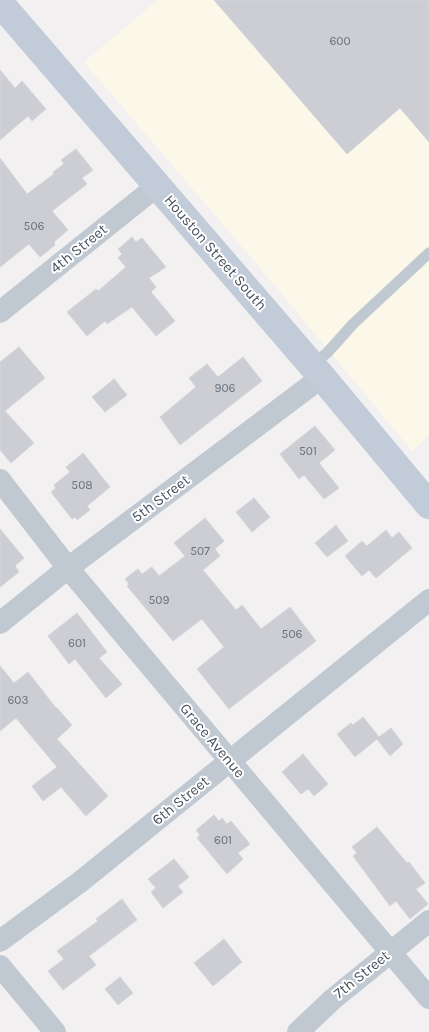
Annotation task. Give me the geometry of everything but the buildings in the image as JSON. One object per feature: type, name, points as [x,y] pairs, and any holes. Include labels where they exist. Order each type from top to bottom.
[{"type":"street","name":"Houston Street South","points":[[0,2],[317,371],[429,505]]},
{"type":"street","name":"4th Street","points":[[0,312],[157,186]]},
{"type":"street","name":"5th Street","points":[[0,623],[317,371]]},
{"type":"street","name":"Grace Avenue","points":[[0,480],[68,568],[429,998]]},
{"type":"street","name":"6th Street","points":[[0,941],[80,882],[429,600]]},
{"type":"street","name":"7th Street","points":[[298,1032],[332,999],[429,921]]},
{"type":"street","points":[[0,966],[55,1032]]},
{"type":"lane","points":[[317,371],[326,353],[353,324],[429,253]]},
{"type":"shaded area","points":[[158,0],[429,0],[429,435],[412,451],[278,289],[84,62]]}]
